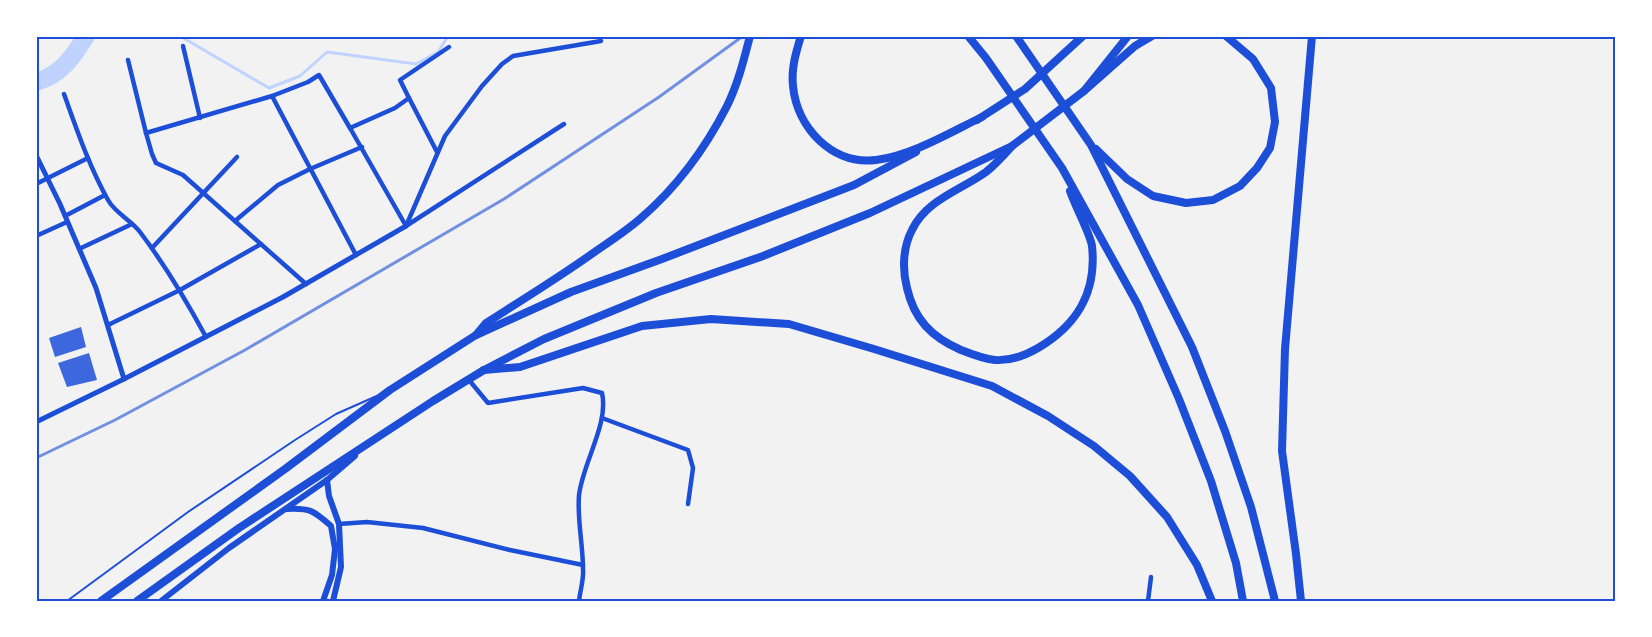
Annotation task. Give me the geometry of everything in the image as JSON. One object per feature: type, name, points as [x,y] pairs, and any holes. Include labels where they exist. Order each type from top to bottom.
[{"type":"highway","points":[[476,335],[486,323],[573,267],[642,218],[681,177],[699,153],[728,104],[736,86],[750,36]]},
{"type":"highway","points":[[801,36],[793,67],[793,85],[803,121],[828,148],[845,157],[877,160],[898,155],[982,117]]},
{"type":"highway","points":[[962,36],[986,58]]},
{"type":"highway","points":[[968,36],[986,58],[1062,168],[1138,305],[1179,399],[1211,481],[1236,563],[1243,601]]},
{"type":"highway","points":[[101,601],[285,469],[390,390],[476,335],[571,292],[854,184],[982,117],[1025,90],[1083,36]]},
{"type":"highway","points":[[1084,91],[1128,36]]},
{"type":"highway","points":[[1062,168],[1092,244],[1092,277],[1085,301],[1075,318],[1055,338],[1015,358],[997,360],[982,357],[951,346],[936,337],[913,310],[904,278],[903,262],[911,230],[922,214],[986,171],[1012,146],[1084,91],[1135,46],[1152,36]]},
{"type":"highway","points":[[1091,145],[1127,178],[1153,196],[1186,203],[1213,200],[1240,186],[1257,168],[1270,148],[1275,122],[1271,88],[1253,59],[1226,36]]},
{"type":"highway","points":[[1301,601],[1282,451],[1286,349],[1312,36]]},
{"type":"highway","points":[[1017,37],[1091,145],[1192,347],[1225,431],[1251,507],[1275,601]]},
{"type":"highway","points":[[137,601],[238,528],[377,436],[484,370],[544,339],[656,293],[763,256],[870,213],[1012,146]]},
{"type":"highway","points":[[484,370],[520,367],[642,326],[711,319],[789,324],[917,362],[992,386],[1048,416],[1094,446],[1130,476],[1167,517],[1197,565],[1212,601]]},
{"type":"main road","points":[[161,601],[229,548],[327,480],[377,436]]},
{"type":"main road","points":[[327,480],[329,496],[339,524],[340,567],[333,601]]},
{"type":"main road","points":[[287,509],[303,508],[316,513],[331,526],[335,549],[332,575],[323,601]]},
{"type":"street","points":[[406,226],[445,136],[482,86],[502,64],[513,56],[601,41]]},
{"type":"street","points":[[183,46],[200,118]]},
{"type":"street","points":[[437,152],[399,80],[449,47]]},
{"type":"street","points":[[128,60],[156,163],[183,175],[306,284]]},
{"type":"street","points":[[146,133],[272,96],[308,82],[319,75],[406,226]]},
{"type":"street","points":[[64,94],[88,158],[109,202],[152,248],[180,290],[206,337]]},
{"type":"street","points":[[272,96],[356,255]]},
{"type":"street","points":[[350,128],[394,108],[409,98]]},
{"type":"street","points":[[36,422],[306,284],[406,226],[564,124]]},
{"type":"street","points":[[235,221],[278,185],[362,147]]},
{"type":"street","points":[[36,155],[96,288],[124,379]]},
{"type":"street","points":[[152,248],[237,157]]},
{"type":"street","points":[[36,184],[88,158]]},
{"type":"street","points":[[36,236],[105,195]]},
{"type":"street","points":[[79,249],[132,224]]},
{"type":"street","points":[[108,325],[180,290],[261,244]]},
{"type":"street","points":[[469,380],[488,403],[583,388],[602,393],[605,405],[586,464],[579,495],[579,530],[584,571],[579,601]]},
{"type":"street","points":[[602,418],[688,450],[693,468],[688,504]]},
{"type":"street","points":[[339,524],[367,522],[423,528],[510,550],[583,565]]},
{"type":"street","points":[[1148,601],[1151,577]]},
{"type":"lane","points":[[67,601],[188,512],[295,440],[336,414],[390,390]]},
{"type":"building","points":[[81,327],[86,347],[55,357],[49,338]]},
{"type":"building","points":[[89,353],[97,380],[67,387],[58,363]]},
{"type":"waterway","points":[[36,82],[59,70],[71,58],[86,36]]},
{"type":"waterway","points":[[85,38],[91,36]]},
{"type":"waterway","points":[[180,36],[269,88],[300,76],[327,52],[416,64],[438,52],[448,36]]},
{"type":"railway","points":[[36,458],[115,420],[245,350],[504,199],[659,97],[743,36]]}]
